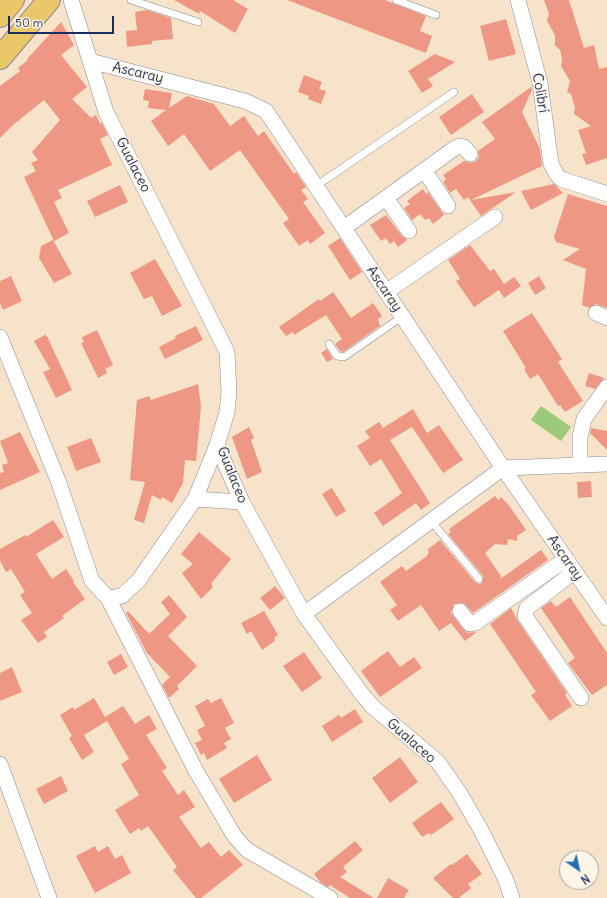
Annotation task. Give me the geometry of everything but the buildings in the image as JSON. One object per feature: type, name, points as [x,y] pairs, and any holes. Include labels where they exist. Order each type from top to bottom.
[{"type":"highway","points":[[0,16],[13,0]]},
{"type":"highway","points":[[0,58],[49,0]]},
{"type":"street","name":"Gualaceo","points":[[71,0],[106,112],[227,352],[229,392],[218,445],[242,502],[304,614],[361,693],[374,707],[438,762],[459,792],[482,830],[505,878],[512,898]]},
{"type":"street","name":"Colibrí","points":[[518,0],[540,82],[551,164],[557,175],[567,181],[607,194]]},
{"type":"street","name":"Ascaray","points":[[90,61],[186,84],[255,105],[266,111],[503,468],[607,618]]},
{"type":"street","points":[[344,228],[460,146],[464,147],[470,154]]},
{"type":"street","points":[[424,170],[448,206]]},
{"type":"street","points":[[386,198],[409,231]]},
{"type":"street","points":[[386,292],[496,218]]},
{"type":"street","points":[[0,337],[59,483],[87,567],[98,589],[108,598],[196,771],[235,837],[248,850],[330,898]]},
{"type":"street","points":[[580,465],[580,437],[584,418],[607,386]]},
{"type":"street","points":[[108,598],[122,596],[139,580],[195,499],[218,445]]},
{"type":"street","points":[[304,614],[432,522],[503,468],[607,464]]},
{"type":"street","points":[[195,499],[242,502]]},
{"type":"street","points":[[460,611],[470,624],[476,623],[570,565]]},
{"type":"street","points":[[570,565],[527,608],[525,616],[581,698]]},
{"type":"street","points":[[0,764],[49,898]]},
{"type":"lane","points":[[131,0],[198,22]]},
{"type":"lane","points":[[396,0],[436,15]]},
{"type":"lane","points":[[316,186],[454,92]]},
{"type":"lane","points":[[329,344],[337,356],[344,358],[403,316]]},
{"type":"lane","points":[[432,522],[479,579]]},
{"type":"green space","points":[[541,406],[571,427],[561,441],[531,420]]}]
